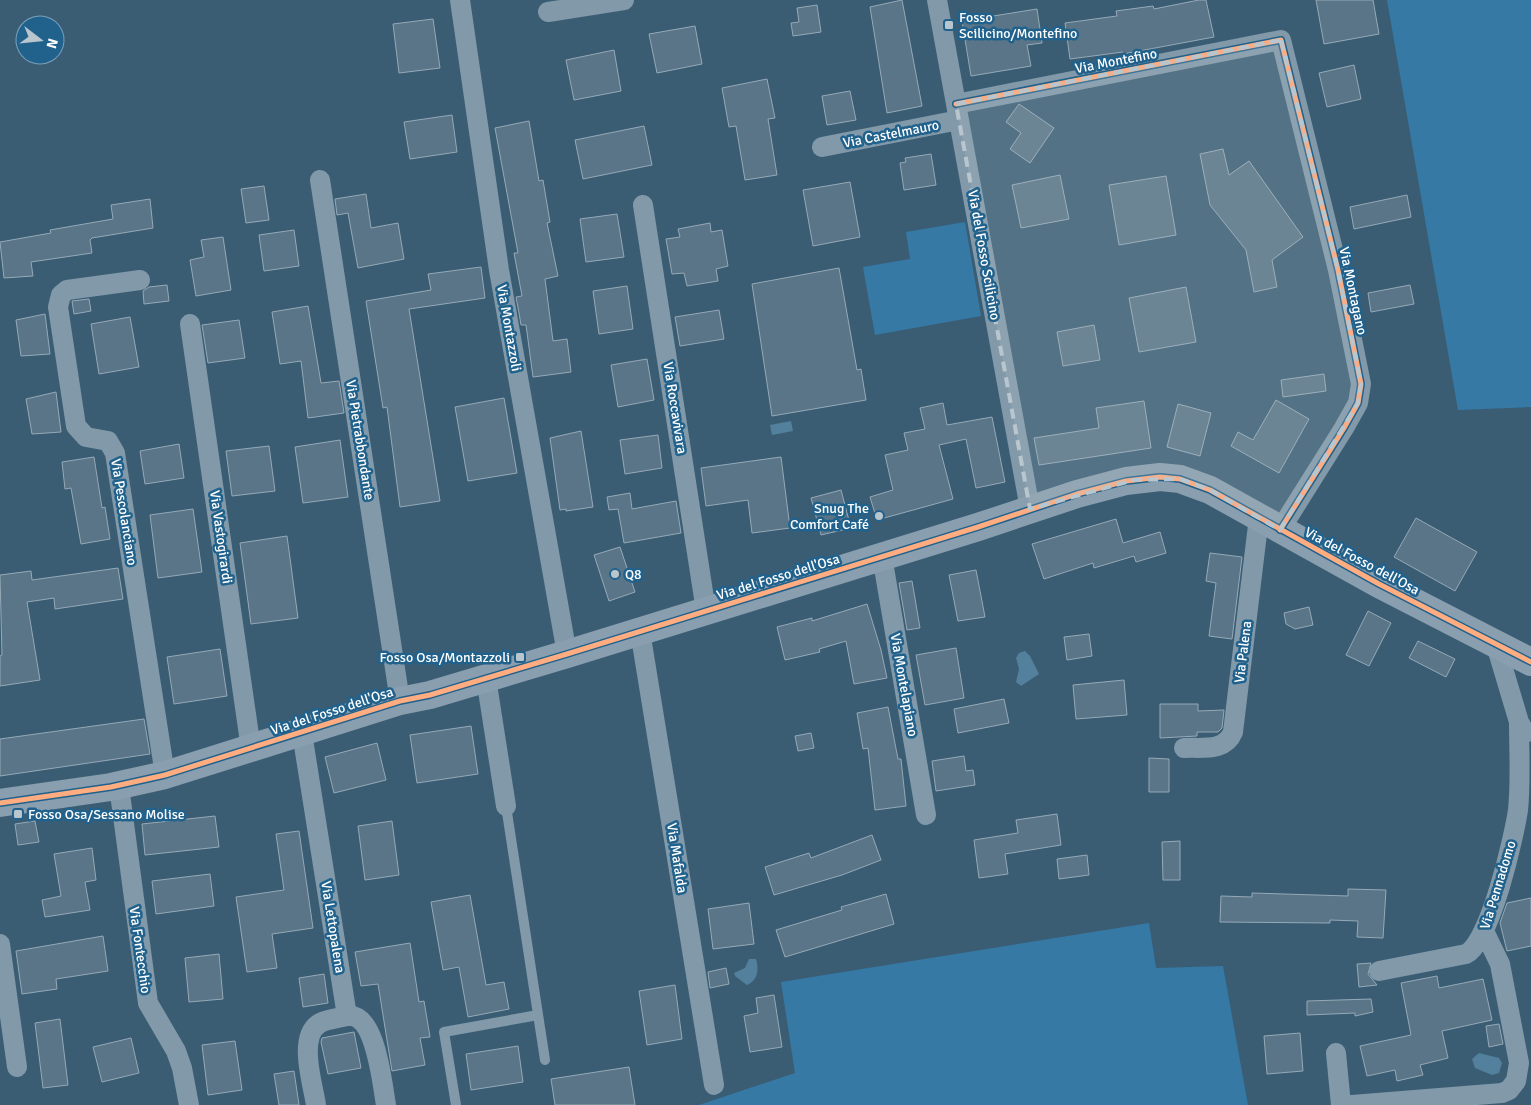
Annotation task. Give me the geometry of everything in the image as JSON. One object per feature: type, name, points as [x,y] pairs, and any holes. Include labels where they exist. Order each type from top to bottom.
[{"type":"street","name":"Via Montazzoli","points":[[460,0],[499,270],[567,654]]},
{"type":"street","points":[[548,12],[624,0]]},
{"type":"street","name":"Via del Fosso Scilicino","points":[[937,0],[1030,509]]},
{"type":"street","name":"Via Montefino","points":[[958,112],[1281,40]]},
{"type":"street","name":"Via Montagano","points":[[1269,523],[1344,428],[1358,403],[1361,384],[1338,270],[1281,40]]},
{"type":"street","name":"Via Castelmauro","points":[[822,147],[958,112]]},
{"type":"street","name":"Via Pietrabbondante","points":[[320,180],[400,701]]},
{"type":"street","name":"Via Roccavivara","points":[[643,205],[706,610]]},
{"type":"street","name":"Via Pescolanciano","points":[[140,280],[67,290],[60,298],[58,307],[78,431],[86,437],[108,441],[116,452],[165,775]]},
{"type":"street","name":"Via Vastogirardi","points":[[190,324],[251,749]]},
{"type":"street","name":"Via del Fosso dell'Osa","points":[[0,803],[119,786],[165,775],[400,701],[430,695],[567,654],[1102,487],[1160,477],[1180,479],[1198,485],[1531,662]]},
{"type":"street","name":"Via Palena","points":[[1184,748],[1220,746],[1228,741],[1233,732],[1269,523]]},
{"type":"street","name":"Via Montelapiano","points":[[882,556],[926,815]]},
{"type":"street","name":"Via Mafalda","points":[[640,631],[714,1085]]},
{"type":"street","points":[[1496,645],[1519,722],[1531,746]]},
{"type":"street","points":[[486,678],[506,806]]},
{"type":"street","name":"Via Pennadomo","points":[[1379,970],[1466,954],[1476,947],[1484,931],[1516,822],[1519,722]]},
{"type":"street","name":"Via Lettopalena","points":[[302,733],[347,1016]]},
{"type":"street","name":"Via Fontecchio","points":[[119,786],[148,1003],[176,1051],[182,1068],[189,1105]]},
{"type":"street","points":[[1352,1105],[1502,1093],[1513,1086],[1518,1076],[1518,1059],[1499,959],[1484,931]]},
{"type":"street","points":[[0,944],[17,1068]]},
{"type":"street","points":[[316,1105],[307,1049],[311,1033],[320,1023],[347,1016],[360,1018],[370,1032],[386,1105]]},
{"type":"street","points":[[1336,1052],[1340,1105]]},
{"type":"lane","points":[[506,806],[545,1060]]},
{"type":"lane","points":[[456,1105],[444,1032],[538,1015]]},
{"type":"highlighted area","points":[[1281,40],[1338,270],[1361,384],[1358,403],[1280,530],[1210,490],[1180,479],[1134,480],[1030,509],[956,104]]},
{"type":"shaded area","points":[[1387,0],[1531,0],[1531,407],[1458,410]]},
{"type":"shaded area","points":[[965,222],[981,316],[875,335],[863,267],[910,259],[906,232]]},
{"type":"shaded area","points":[[791,421],[793,431],[772,435],[770,425]]},
{"type":"shaded area","points":[[1025,651],[1030,656],[1039,674],[1021,686],[1016,682],[1019,669],[1016,658],[1019,653]]},
{"type":"shaded area","points":[[1149,923],[1156,968],[1223,966],[1248,1105],[699,1105],[795,1073],[781,982]]},
{"type":"shaded area","points":[[749,959],[756,959],[757,971],[751,983],[747,985],[735,976],[734,973],[745,968]]},
{"type":"shaded area","points":[[1479,1053],[1499,1058],[1502,1063],[1499,1073],[1492,1075],[1475,1068],[1472,1059]]},
{"type":"building","points":[[902,0],[922,106],[887,113],[870,7]]},
{"type":"building","points":[[1206,0],[1214,37],[1123,54],[1123,52],[1070,59],[1065,23],[1117,16],[1116,11],[1153,6],[1154,9]]},
{"type":"building","points":[[1316,0],[1373,0],[1379,34],[1324,44]]},
{"type":"building","points":[[817,5],[821,32],[793,36],[791,23],[799,22],[797,8]]},
{"type":"building","points":[[1037,9],[1042,43],[1027,45],[1031,66],[971,76],[962,21]]},
{"type":"building","points":[[433,19],[440,68],[399,73],[393,24]]},
{"type":"building","points":[[695,26],[702,64],[657,73],[649,34]]},
{"type":"building","points":[[614,50],[621,91],[574,100],[566,60]]},
{"type":"building","points":[[1354,65],[1361,99],[1327,107],[1319,73]]},
{"type":"building","points":[[767,79],[775,118],[768,119],[777,175],[745,180],[736,126],[729,127],[722,88]]},
{"type":"building","points":[[850,91],[856,120],[827,125],[822,96]]},
{"type":"building","points":[[1019,104],[1054,128],[1030,163],[1010,149],[1021,133],[1006,122]]},
{"type":"building","points":[[452,115],[457,152],[410,159],[404,122]]},
{"type":"building","points":[[529,121],[539,181],[543,180],[550,222],[547,223],[558,276],[545,279],[553,341],[567,339],[571,372],[533,377],[526,325],[521,325],[516,297],[522,296],[514,253],[518,253],[495,128]]},
{"type":"building","points":[[644,126],[652,165],[583,179],[575,140]]},
{"type":"building","points":[[1223,149],[1229,175],[1249,161],[1303,237],[1272,260],[1277,287],[1254,292],[1246,250],[1210,205],[1200,154]]},
{"type":"building","points":[[931,154],[936,185],[904,190],[900,163],[906,162],[905,158]]},
{"type":"building","points":[[1060,175],[1069,219],[1021,228],[1012,185]]},
{"type":"building","points":[[1166,176],[1176,235],[1119,245],[1109,185]]},
{"type":"building","points":[[850,182],[860,237],[813,246],[803,190]]},
{"type":"building","points":[[264,186],[269,220],[246,223],[241,189]]},
{"type":"building","points":[[366,194],[371,228],[398,223],[404,259],[358,268],[348,213],[337,215],[335,199]]},
{"type":"building","points":[[1407,195],[1411,217],[1354,229],[1350,207]]},
{"type":"building","points":[[150,199],[153,228],[92,238],[90,240],[92,253],[31,262],[33,276],[4,278],[0,242],[51,233],[50,230],[113,219],[111,205]]},
{"type":"building","points":[[617,214],[624,257],[586,262],[580,219]]},
{"type":"building","points":[[710,223],[711,232],[722,230],[728,266],[716,269],[718,281],[687,286],[684,273],[672,274],[666,239],[680,237],[678,229]]},
{"type":"building","points":[[294,230],[299,266],[264,271],[259,235]]},
{"type":"building","points":[[223,237],[231,290],[196,296],[190,260],[204,257],[201,240]]},
{"type":"building","points":[[481,267],[485,298],[409,309],[440,501],[400,507],[387,407],[383,408],[366,301],[431,290],[428,274]]},
{"type":"building","points":[[839,268],[857,370],[861,369],[866,400],[772,416],[752,284]]},
{"type":"building","points":[[167,285],[169,301],[144,304],[143,291],[149,287]]},
{"type":"building","points":[[1410,285],[1414,304],[1371,312],[1368,293]]},
{"type":"building","points":[[627,286],[633,329],[599,334],[593,291]]},
{"type":"building","points":[[1186,287],[1196,342],[1139,352],[1129,298]]},
{"type":"building","points":[[89,299],[91,311],[74,314],[72,301]]},
{"type":"building","points":[[308,306],[321,383],[339,381],[344,413],[308,418],[301,361],[280,364],[272,312]]},
{"type":"building","points":[[719,310],[724,339],[680,346],[675,317]]},
{"type":"building","points":[[45,314],[50,354],[21,356],[16,320]]},
{"type":"building","points":[[130,317],[139,367],[99,374],[91,324]]},
{"type":"building","points":[[239,320],[245,358],[208,363],[202,325]]},
{"type":"building","points":[[1094,325],[1100,360],[1063,366],[1057,332]]},
{"type":"building","points":[[647,359],[654,400],[618,407],[611,365]]},
{"type":"building","points":[[1324,374],[1326,391],[1283,397],[1281,380]]},
{"type":"building","points":[[56,392],[61,432],[32,434],[26,399]]},
{"type":"building","points":[[504,398],[517,473],[468,481],[455,407]]},
{"type":"building","points":[[1276,400],[1309,419],[1279,473],[1231,446],[1238,432],[1253,440]]},
{"type":"building","points":[[1144,401],[1151,448],[1039,465],[1034,438],[1099,428],[1096,408]]},
{"type":"building","points":[[943,403],[947,425],[992,417],[1005,482],[976,488],[966,439],[939,445],[953,499],[877,520],[870,497],[893,490],[885,455],[908,450],[904,433],[925,429],[920,408]]},
{"type":"building","points":[[1178,404],[1211,413],[1200,456],[1167,447]]},
{"type":"building","points":[[581,431],[593,507],[566,511],[566,509],[560,510],[550,438]]},
{"type":"building","points":[[658,435],[662,468],[625,474],[620,440]]},
{"type":"building","points":[[340,440],[348,497],[303,503],[295,447]]},
{"type":"building","points":[[179,444],[184,478],[145,484],[140,451]]},
{"type":"building","points":[[269,446],[275,491],[232,496],[226,451]]},
{"type":"building","points":[[94,457],[102,508],[105,507],[110,539],[81,544],[71,488],[65,489],[62,462]]},
{"type":"building","points":[[781,457],[790,528],[752,533],[748,500],[706,506],[701,468]]},
{"type":"building","points":[[841,490],[851,528],[821,535],[811,498]]},
{"type":"building","points":[[630,493],[632,509],[676,501],[681,533],[624,543],[618,509],[609,510],[607,497]]},
{"type":"building","points":[[193,509],[202,572],[158,578],[150,515]]},
{"type":"building","points":[[1416,518],[1477,552],[1455,591],[1394,557]]},
{"type":"building","points":[[1116,519],[1123,543],[1160,532],[1166,553],[1136,562],[1134,556],[1094,568],[1093,563],[1044,579],[1032,544]]},
{"type":"building","points":[[287,536],[298,618],[251,624],[240,543]]},
{"type":"building","name":"Q8","points":[[620,547],[635,592],[609,601],[594,555]]},
{"type":"building","points":[[1210,553],[1242,557],[1232,639],[1209,636],[1216,583],[1206,581]]},
{"type":"building","points":[[118,568],[123,599],[55,609],[54,598],[27,602],[40,680],[0,686],[0,656],[2,655],[0,575],[31,571],[32,580]]},
{"type":"building","points":[[976,570],[985,617],[958,621],[949,575]]},
{"type":"building","points":[[912,581],[920,628],[907,630],[899,583]]},
{"type":"building","points":[[867,604],[881,650],[887,678],[854,684],[846,641],[819,649],[820,652],[785,660],[777,627],[812,618],[812,621]]},
{"type":"building","points":[[1309,607],[1313,625],[1295,629],[1286,624],[1284,613]]},
{"type":"building","points":[[1368,611],[1391,623],[1369,666],[1346,655]]},
{"type":"building","points":[[1089,634],[1092,656],[1067,660],[1064,637]]},
{"type":"building","points":[[1418,641],[1455,659],[1446,677],[1409,658]]},
{"type":"building","points":[[956,648],[964,698],[925,705],[916,655]]},
{"type":"building","points":[[220,649],[227,696],[174,704],[167,657]]},
{"type":"building","points":[[1124,680],[1127,715],[1076,719],[1073,685]]},
{"type":"building","points":[[1004,699],[1009,723],[958,733],[954,709]]},
{"type":"building","points":[[1160,704],[1198,704],[1198,711],[1224,710],[1222,728],[1218,732],[1197,732],[1197,736],[1160,738]]},
{"type":"building","points":[[888,707],[898,759],[901,759],[906,806],[875,810],[868,748],[863,749],[857,713]]},
{"type":"building","points":[[144,719],[150,754],[0,776],[0,739]]},
{"type":"building","points":[[471,726],[478,774],[417,783],[410,735]]},
{"type":"building","points":[[811,733],[814,748],[798,751],[795,736]]},
{"type":"building","points":[[377,743],[386,780],[334,793],[325,757]]},
{"type":"building","points":[[964,756],[966,771],[973,770],[975,785],[936,791],[932,761]]},
{"type":"building","points":[[1149,758],[1169,759],[1169,792],[1149,792]]},
{"type":"building","points":[[1057,814],[1061,845],[1005,854],[1008,874],[979,878],[974,840],[1018,833],[1016,820]]},
{"type":"building","points":[[215,816],[219,847],[145,855],[142,824]]},
{"type":"building","points":[[35,821],[39,842],[18,845],[15,824]]},
{"type":"building","points":[[392,821],[399,875],[365,880],[358,826]]},
{"type":"building","points":[[299,831],[313,928],[272,934],[277,968],[247,972],[236,897],[284,890],[276,834]]},
{"type":"building","points":[[872,835],[881,860],[842,875],[774,895],[765,867],[809,853],[811,858]]},
{"type":"building","points":[[1180,841],[1180,880],[1163,880],[1162,842]]},
{"type":"building","points":[[92,848],[96,880],[85,882],[90,910],[45,917],[42,900],[61,896],[54,854]]},
{"type":"building","points":[[1087,855],[1089,875],[1059,879],[1057,859]]},
{"type":"building","points":[[210,874],[214,906],[156,914],[152,881]]},
{"type":"building","points":[[1348,889],[1386,890],[1383,938],[1357,937],[1358,921],[1330,920],[1330,923],[1220,922],[1221,896],[1252,897],[1252,893],[1348,896]]},
{"type":"building","points":[[886,894],[894,924],[785,957],[776,930],[842,910],[841,907]]},
{"type":"building","points":[[470,895],[486,985],[504,982],[509,1009],[468,1017],[459,967],[443,970],[431,902]]},
{"type":"building","points":[[1531,898],[1531,946],[1507,951],[1500,923],[1507,903]]},
{"type":"building","points":[[749,903],[754,944],[713,949],[708,909]]},
{"type":"building","points":[[103,936],[108,971],[56,979],[57,989],[22,994],[16,951]]},
{"type":"building","points":[[410,943],[419,1002],[424,1001],[430,1037],[420,1038],[425,1065],[392,1071],[378,984],[361,986],[355,952]]},
{"type":"building","points":[[219,954],[223,999],[189,1002],[185,958]]},
{"type":"building","points":[[1371,963],[1368,974],[1377,985],[1359,987],[1357,964]]},
{"type":"building","points":[[726,968],[729,984],[710,988],[708,972]]},
{"type":"building","points":[[324,974],[328,1003],[303,1007],[299,978]]},
{"type":"building","points":[[1437,976],[1439,988],[1483,979],[1492,1020],[1442,1031],[1448,1058],[1420,1065],[1423,1075],[1397,1081],[1395,1070],[1367,1076],[1360,1046],[1411,1035],[1401,983]]},
{"type":"building","points":[[675,985],[682,1039],[647,1045],[639,991]]},
{"type":"building","points":[[774,995],[782,1047],[750,1052],[744,1016],[758,1013],[756,998]]},
{"type":"building","points":[[1371,999],[1373,1012],[1355,1016],[1355,1013],[1307,1015],[1307,1001]]},
{"type":"building","points":[[60,1019],[68,1085],[43,1088],[35,1023]]},
{"type":"building","points":[[1499,1024],[1503,1044],[1489,1047],[1486,1026]]},
{"type":"building","points":[[354,1032],[361,1068],[328,1074],[321,1042],[322,1038]]},
{"type":"building","points":[[1300,1033],[1303,1071],[1267,1074],[1264,1036]]},
{"type":"building","points":[[131,1038],[139,1073],[102,1082],[93,1047]]},
{"type":"building","points":[[235,1041],[242,1090],[208,1095],[202,1045]]},
{"type":"building","points":[[518,1046],[523,1082],[471,1090],[466,1054]]},
{"type":"building","points":[[629,1067],[635,1105],[555,1105],[551,1079]]},
{"type":"building","points":[[294,1071],[299,1105],[279,1105],[274,1074]]},
{"type":"cycle path","points":[[956,104],[1281,40],[1338,270],[1361,384],[1358,403],[1280,530]]},
{"type":"cycle path","points":[[0,803],[111,787],[165,775],[400,701],[430,695],[567,654],[978,527],[1077,494],[1126,481],[1160,477],[1180,479],[1210,490],[1379,584],[1531,662]]},
{"type":"place","name":"Fosso Scilicino/Montefino","points":[[949,25]]},
{"type":"place","name":"Snug The Comfort Café","points":[[879,516]]},
{"type":"place","name":"Q8","points":[[615,574]]},
{"type":"place","name":"Fosso Osa/Montazzoli","points":[[520,657]]},
{"type":"place","name":"Fosso Osa/Sessano Molise","points":[[18,814]]}]
